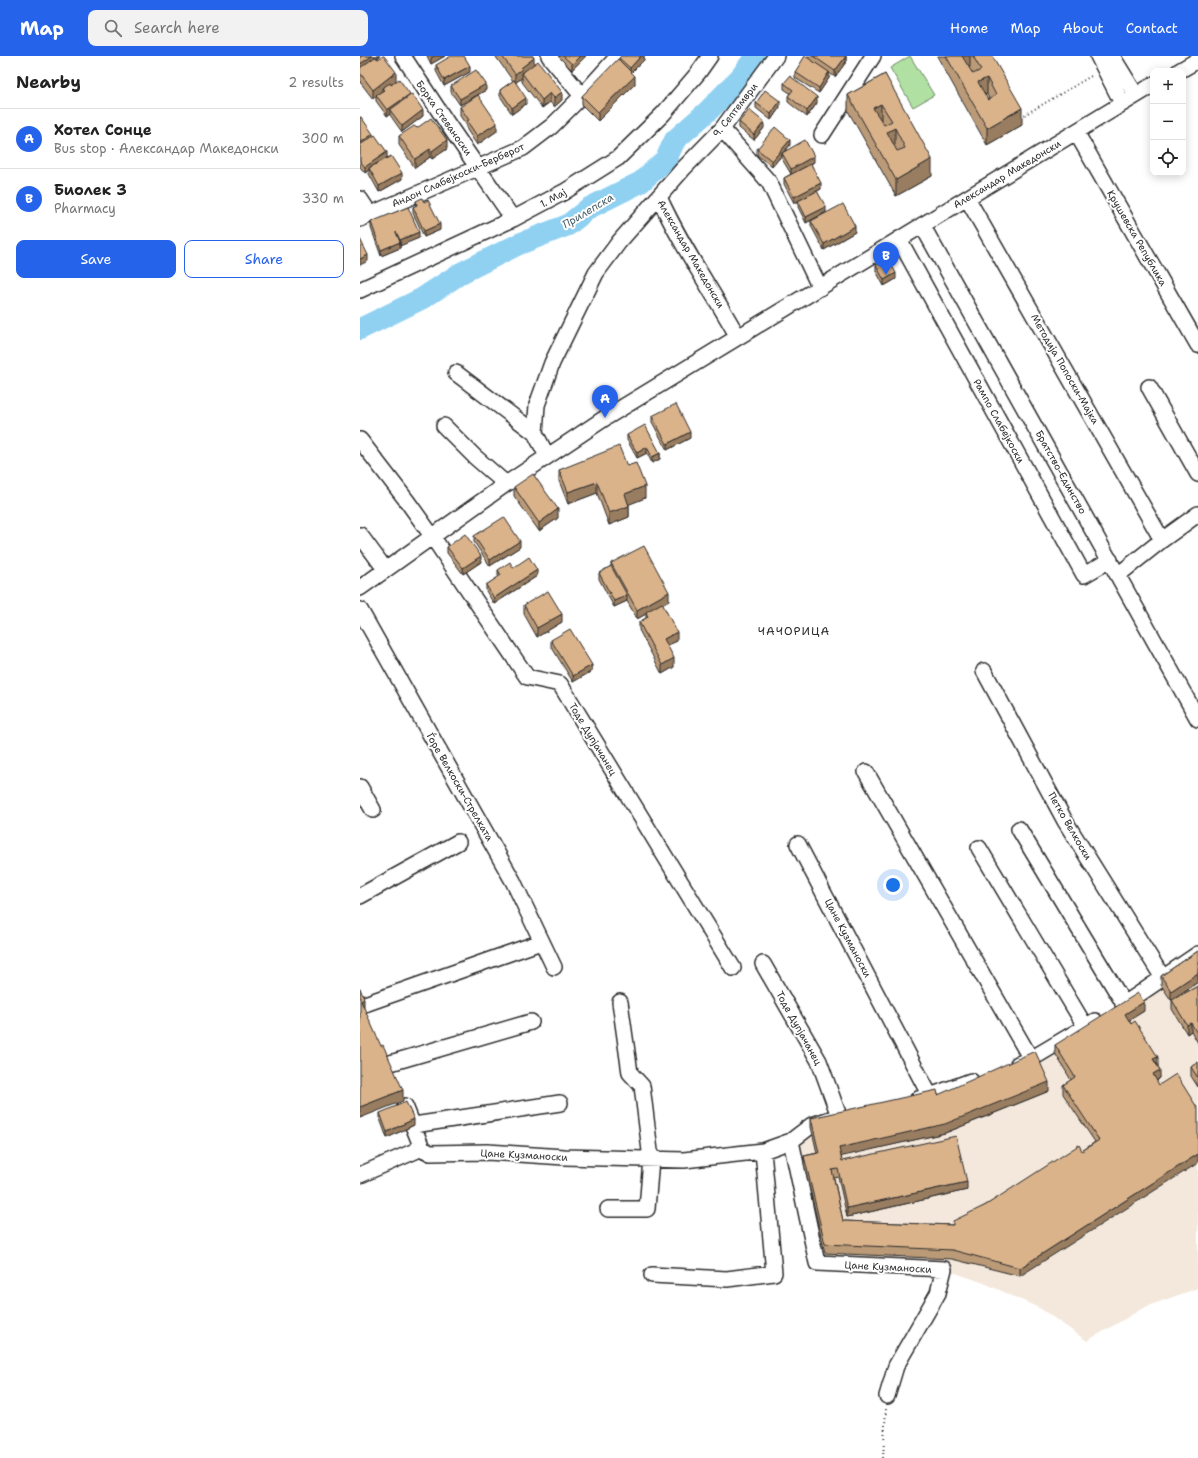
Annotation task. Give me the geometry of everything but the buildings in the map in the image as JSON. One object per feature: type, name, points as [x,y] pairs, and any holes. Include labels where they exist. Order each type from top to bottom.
[{"type":"street","name":"Борка Стеваноски","points":[[403,56],[514,219]]},
{"type":"street","points":[[548,56],[582,96]]},
{"type":"street","name":"Андон Слабејкоски-Берберот","points":[[365,217],[523,148],[552,126],[582,96],[618,56]]},
{"type":"street","name":"1. Мај","points":[[360,290],[514,219],[564,192],[618,158],[663,114],[710,56]]},
{"type":"street","name":"9. Септември","points":[[659,197],[683,168],[722,129],[776,56]]},
{"type":"street","points":[[822,135],[873,56]]},
{"type":"street","points":[[1104,59],[1136,95]]},
{"type":"street","points":[[1104,59],[1122,103]]},
{"type":"street","points":[[1184,68],[1198,60]]},
{"type":"street","name":"Александар Македонски","points":[[360,588],[506,484],[605,418],[1150,87]]},
{"type":"street","points":[[722,129],[769,182],[820,288]]},
{"type":"street","name":"Крушевска Република","points":[[1076,132],[1198,345]]},
{"type":"street","name":"Александар Македонски","points":[[535,433],[537,405],[552,363],[596,273],[619,242],[659,197],[672,225],[721,305],[738,337]]},
{"type":"street","name":"Методија Попоски-Мајка","points":[[967,198],[1162,540]]},
{"type":"street","points":[[360,199],[365,217]]},
{"type":"street","name":"Братство-Единство","points":[[922,225],[1198,719]]},
{"type":"street","name":"Рампо Слабејкоски","points":[[899,239],[1084,575],[1110,560]]},
{"type":"street","points":[[456,373],[535,433],[547,456]]},
{"type":"street","points":[[1149,387],[1198,474]]},
{"type":"street","points":[[444,426],[475,457],[506,484]]},
{"type":"street","points":[[360,440],[432,536]]},
{"type":"street","points":[[1118,575],[1198,514]]},
{"type":"street","points":[[360,535],[385,569]]},
{"type":"street","name":"Тоде Дупјачанец","points":[[432,536],[527,677],[560,684],[733,968]]},
{"type":"street","name":"Ѓоре Велкоски-Стрелката","points":[[360,610],[514,882],[554,967]]},
{"type":"street","name":"Петко Велкоски","points":[[984,671],[1066,821],[1163,978]]},
{"type":"street","points":[[866,772],[1031,1058]]},
{"type":"street","points":[[360,787],[373,810]]},
{"type":"street","points":[[1019,829],[1113,1010]]},
{"type":"street","points":[[360,896],[458,842]]},
{"type":"street","name":"Цане Кузманоски","points":[[798,844],[930,1096]]},
{"type":"street","points":[[979,848],[1085,1026]]},
{"type":"street","points":[[363,1007],[541,942]]},
{"type":"street","points":[[1002,1070],[1031,1058],[1113,1010],[1198,954]]},
{"type":"street","name":"Тоде Дупјачанец","points":[[763,964],[818,1061],[839,1116]]},
{"type":"street","points":[[608,1209],[647,1209],[651,1160],[642,1086],[630,1073],[620,1002]]},
{"type":"street","points":[[387,1064],[531,1022]]},
{"type":"street","points":[[908,1101],[930,1096],[987,1075]]},
{"type":"street","points":[[360,1175],[422,1148],[401,1095]]},
{"type":"street","points":[[414,1125],[560,1103]]},
{"type":"street","name":"Цане Кузманоски","points":[[422,1148],[430,1153],[486,1152],[564,1157],[684,1160],[763,1151],[791,1141],[812,1125],[855,1112]]},
{"type":"street","name":"Цане Кузманоски","points":[[791,1141],[817,1264],[944,1269],[938,1293],[896,1366],[887,1396]]},
{"type":"street","points":[[652,1275],[727,1280],[774,1273],[763,1151]]},
{"type":"path","points":[[1019,118],[1093,75],[1104,59]]},
{"type":"path","points":[[883,1458],[887,1396]]},
{"type":"shaded area","points":[[1198,954],[1198,1288],[1145,1307],[1087,1341],[1041,1309],[984,1283],[944,1269],[817,1263],[791,1141],[812,1125],[931,1096],[1031,1059],[1124,1004]]},
{"type":"green space","points":[[910,56],[934,95],[913,107],[890,68]]},
{"type":"waterway","name":"Прилепска","points":[[360,329],[423,298],[461,273],[519,244],[568,225],[589,208],[641,182],[666,159],[675,140],[708,111],[741,77],[756,56]]},
{"type":"place","name":"Биолек 3","points":[[886,275]]},
{"type":"place","name":"Хотел Сонце","points":[[605,418]]},
{"type":"district","name":"ЧАЧОРИЦА","points":[[794,631]]}]
